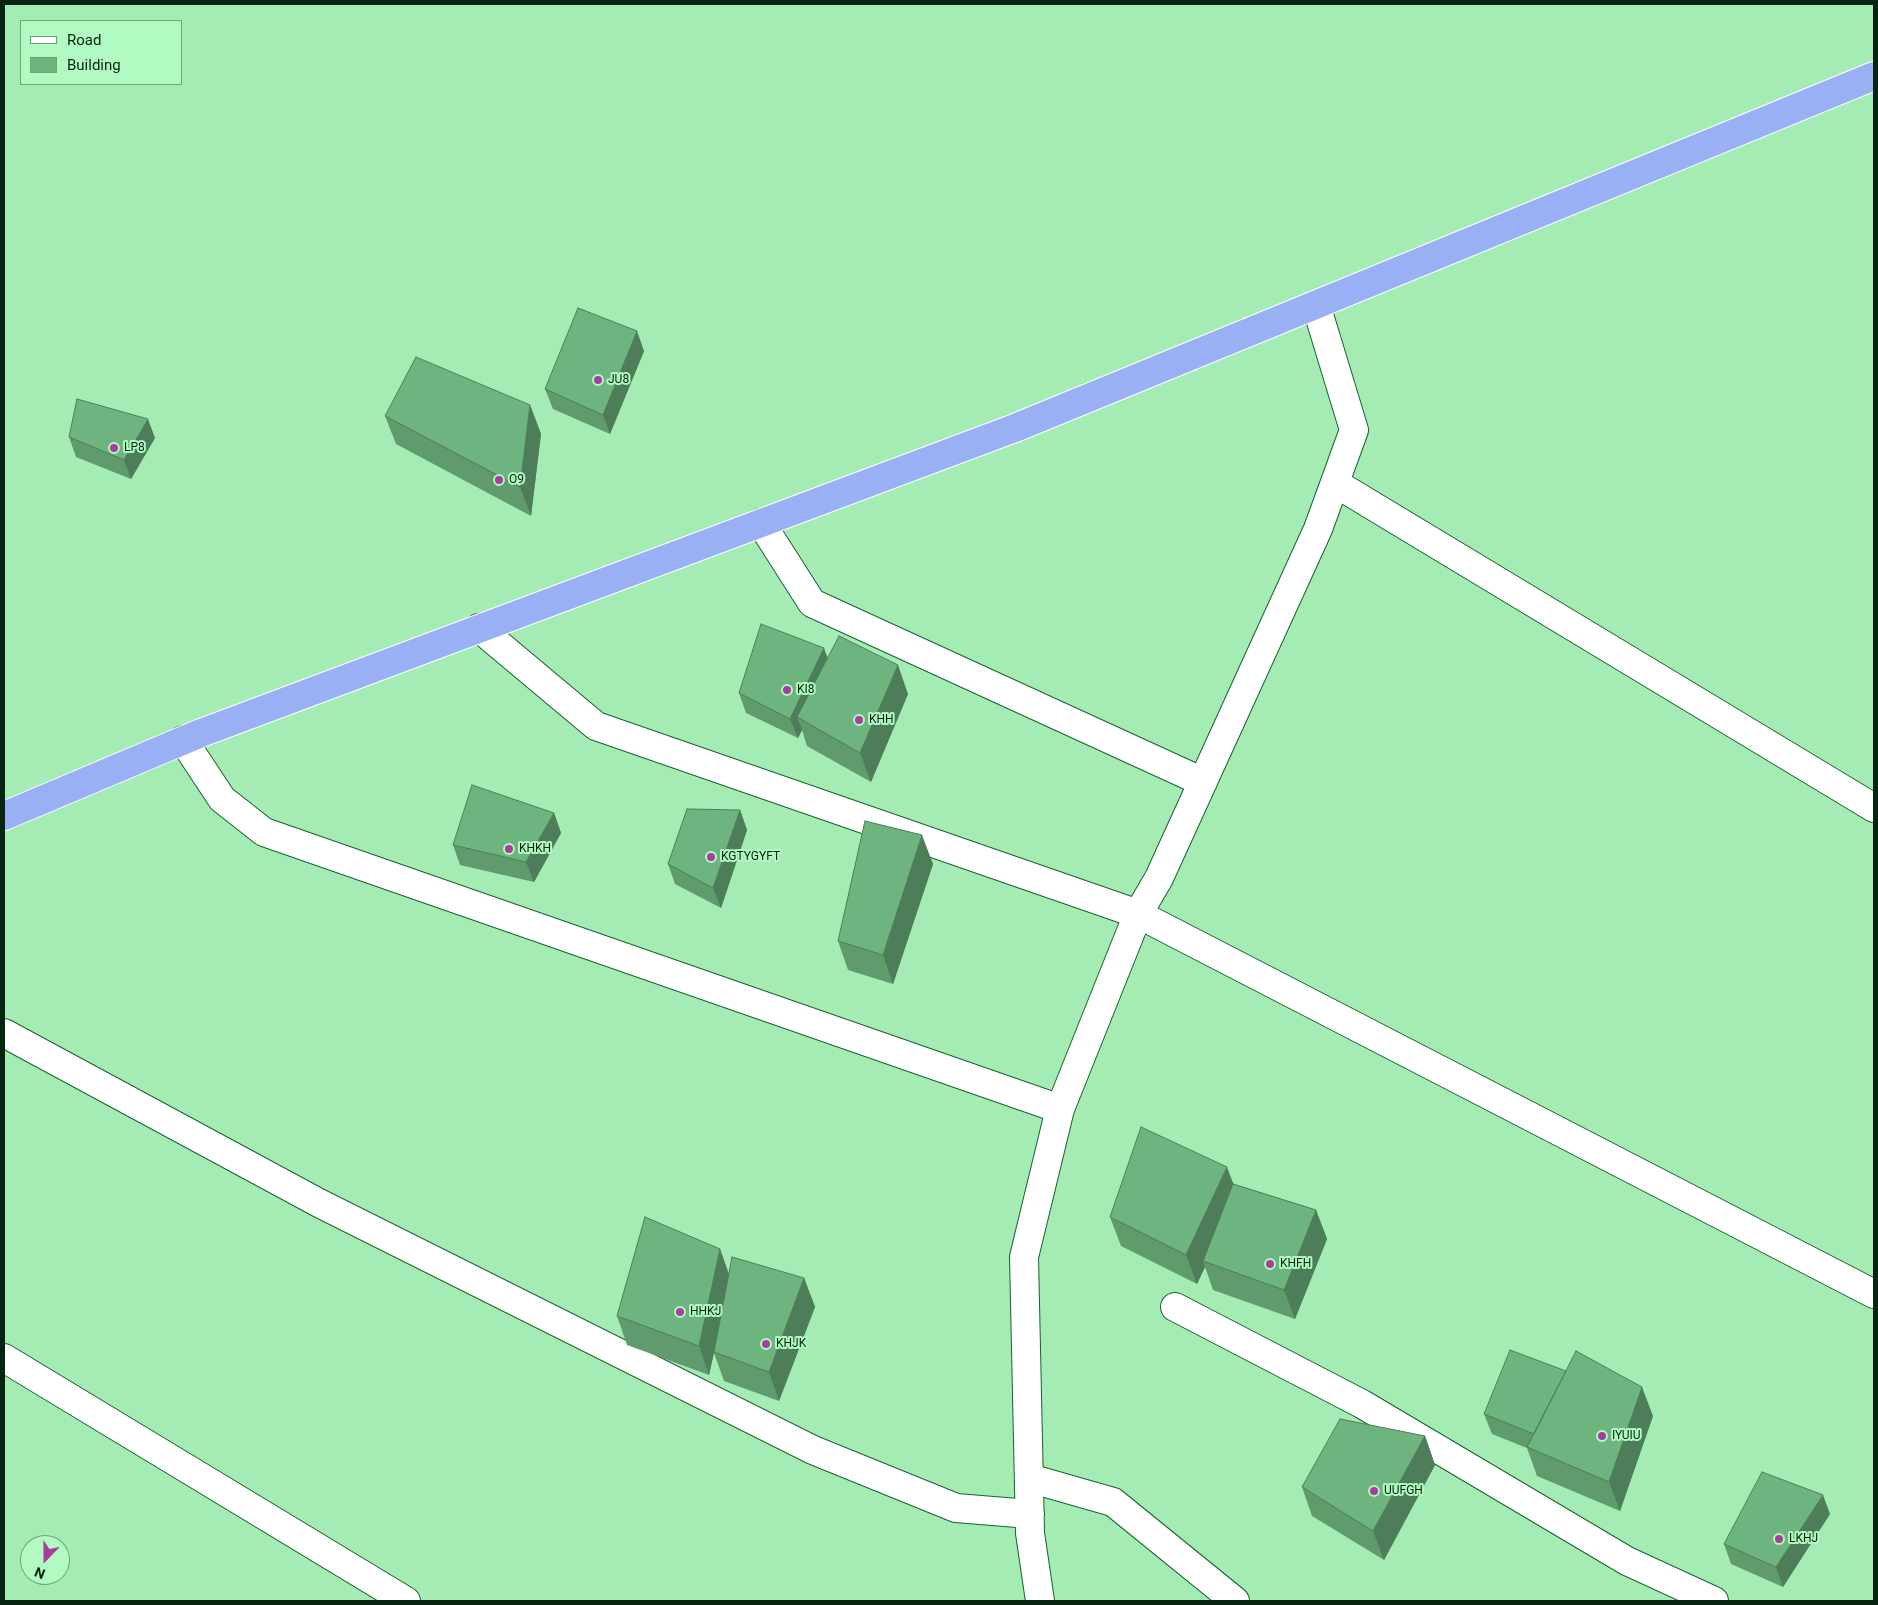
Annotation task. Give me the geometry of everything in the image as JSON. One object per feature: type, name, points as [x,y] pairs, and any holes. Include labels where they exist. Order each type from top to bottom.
[{"type":"highway","points":[[4,816],[184,740],[1015,428],[1874,76]]},
{"type":"street","points":[[1040,1601],[1030,1533],[1024,1257],[1060,1109],[1138,914],[1159,878],[1318,529],[1354,430],[1316,305]]},
{"type":"street","points":[[1335,483],[1874,808]]},
{"type":"street","points":[[761,523],[812,603],[1203,782]]},
{"type":"street","points":[[479,628],[596,726],[1138,914],[1874,1294]]},
{"type":"street","points":[[184,740],[222,799],[264,832],[1060,1109]]},
{"type":"street","points":[[4,1033],[319,1203],[813,1450],[956,1508],[1030,1514]]},
{"type":"street","points":[[1175,1307],[1362,1404],[1627,1561],[1714,1601]]},
{"type":"street","points":[[4,1358],[406,1601]]},
{"type":"street","points":[[1029,1478],[1113,1502],[1235,1601]]},
{"type":"building","name":"JU8","points":[[578,308],[637,331],[603,415],[545,389]]},
{"type":"building","name":"O9","points":[[416,357],[530,405],[520,487],[385,416]]},
{"type":"building","points":[[77,399],[148,419],[124,460],[69,437]]},
{"type":"building","name":"KI8","points":[[761,624],[824,648],[790,719],[739,693]]},
{"type":"building","points":[[839,636],[898,665],[860,753],[797,717]]},
{"type":"building","points":[[472,785],[554,813],[526,862],[453,845]]},
{"type":"building","points":[[687,809],[740,810],[713,888],[668,864]]},
{"type":"building","points":[[865,821],[922,835],[883,955],[838,941]]},
{"type":"building","points":[[1141,1127],[1227,1167],[1186,1255],[1110,1217]]},
{"type":"building","points":[[1233,1184],[1316,1210],[1284,1290],[1203,1261]]},
{"type":"building","name":"HHKJ","points":[[645,1217],[720,1249],[699,1346],[617,1316]]},
{"type":"building","points":[[732,1257],[804,1278],[769,1372],[714,1352]]},
{"type":"building","points":[[1510,1350],[1566,1371],[1534,1434],[1484,1414]]},
{"type":"building","points":[[1576,1351],[1642,1387],[1609,1482],[1527,1447]]},
{"type":"building","points":[[1340,1419],[1425,1436],[1373,1531],[1302,1487]]},
{"type":"building","points":[[1762,1472],[1823,1495],[1776,1567],[1724,1544]]},
{"type":"place","name":"JU8","points":[[598,380]]},
{"type":"place","name":"LP8","points":[[114,448]]},
{"type":"place","name":"O9","points":[[499,480]]},
{"type":"place","name":"KI8","points":[[787,690]]},
{"type":"place","name":"KHH","points":[[859,720]]},
{"type":"place","name":"KHKH","points":[[509,849]]},
{"type":"place","name":"KGTYGYFT","points":[[711,857]]},
{"type":"place","name":"KHFH","points":[[1270,1264]]},
{"type":"place","name":"HHKJ","points":[[680,1312]]},
{"type":"place","name":"KHJK","points":[[766,1344]]},
{"type":"place","name":"IYUIU","points":[[1602,1436]]},
{"type":"place","name":"UUFGH","points":[[1374,1491]]},
{"type":"place","name":"LKHJ","points":[[1779,1539]]}]
